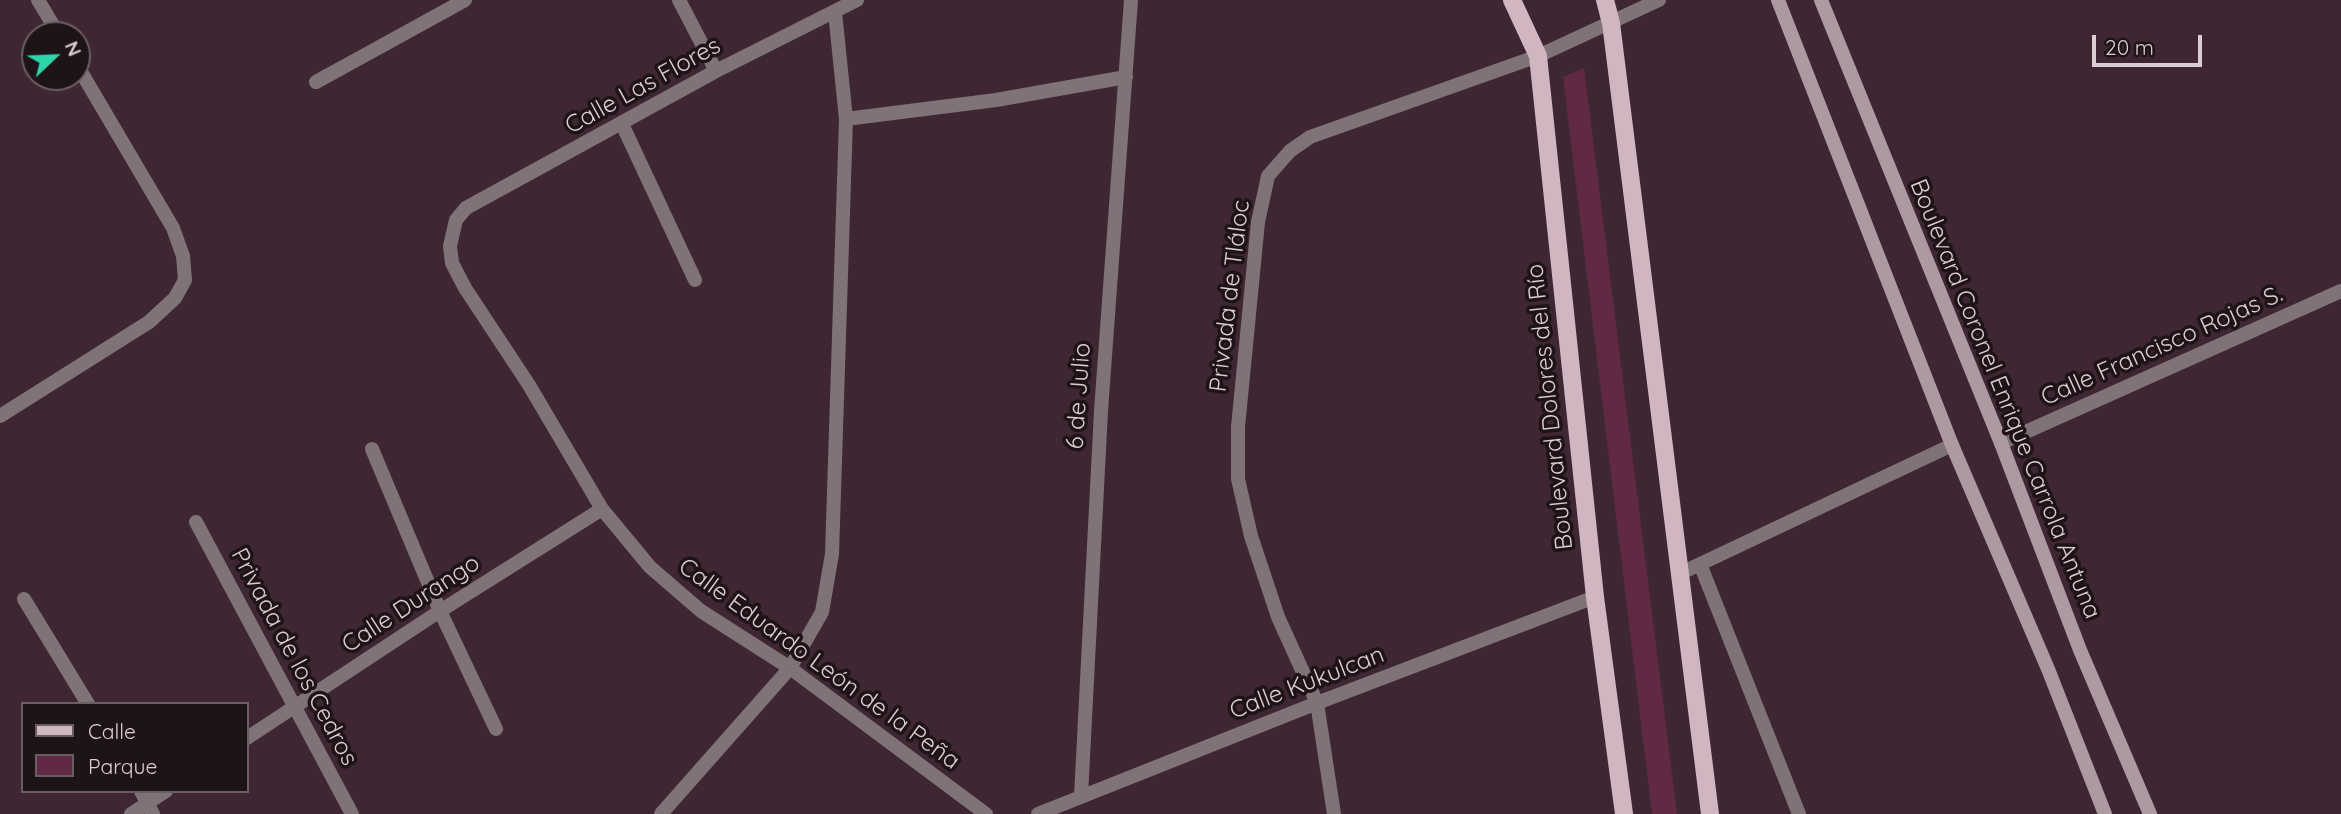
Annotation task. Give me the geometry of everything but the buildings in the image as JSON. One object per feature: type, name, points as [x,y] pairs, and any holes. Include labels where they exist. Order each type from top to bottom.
[{"type":"main road","name":"Boulevard Dolores del Río","points":[[1512,0],[1538,56],[1595,597],[1624,814]]},
{"type":"main road","points":[[1605,0],[1611,23],[1710,814]]},
{"type":"main road","points":[[1778,0],[1951,445],[2048,669],[2105,814]]},
{"type":"main road","name":"Boulevard Coronel Enrique Carrola Antuna","points":[[1821,0],[2001,443],[2080,650],[2150,814]]},
{"type":"street","points":[[38,0],[51,21]]},
{"type":"street","points":[[316,82],[465,0]]},
{"type":"street","points":[[679,0],[716,71]]},
{"type":"street","name":"Calle Las Flores","points":[[456,220],[466,208],[716,71],[857,0]]},
{"type":"street","name":"6 de Julio","points":[[1080,796],[1101,411],[1131,0]]},
{"type":"street","name":"Privada de Tláloc","points":[[1334,814],[1317,703],[1279,617],[1251,536],[1238,479],[1238,427],[1255,250],[1268,176],[1290,151],[1310,137],[1538,56],[1659,0]]},
{"type":"street","points":[[661,814],[790,668],[822,612],[832,554],[846,119],[835,12]]},
{"type":"street","points":[[846,119],[996,100],[1126,77]]},
{"type":"street","points":[[0,416],[149,322],[175,298],[185,280],[183,256],[173,228],[91,89]]},
{"type":"street","points":[[622,124],[695,280]]},
{"type":"street","name":"Calle Eduardo León de la Peña","points":[[456,220],[450,247],[452,262],[465,288],[529,385],[602,509],[650,567],[701,611],[790,668],[986,814]]},
{"type":"street","name":"Calle Francisco Rojas S.","points":[[2001,443],[2341,291]]},
{"type":"street","points":[[1679,574],[1951,445]]},
{"type":"street","points":[[372,449],[440,611],[496,729]]},
{"type":"street","name":"Calle Durango","points":[[248,737],[440,611],[602,509]]},
{"type":"street","name":"Privada de los Cedros","points":[[196,522],[352,814]]},
{"type":"street","points":[[1700,564],[1799,814]]},
{"type":"street","name":"Calle Kukulcan","points":[[1038,814],[1317,703],[1595,597]]},
{"type":"street","points":[[24,599],[87,702]]},
{"type":"street","points":[[131,814],[163,793]]},
{"type":"green space","points":[[1584,68],[1677,814],[1652,814],[1563,77]]}]
